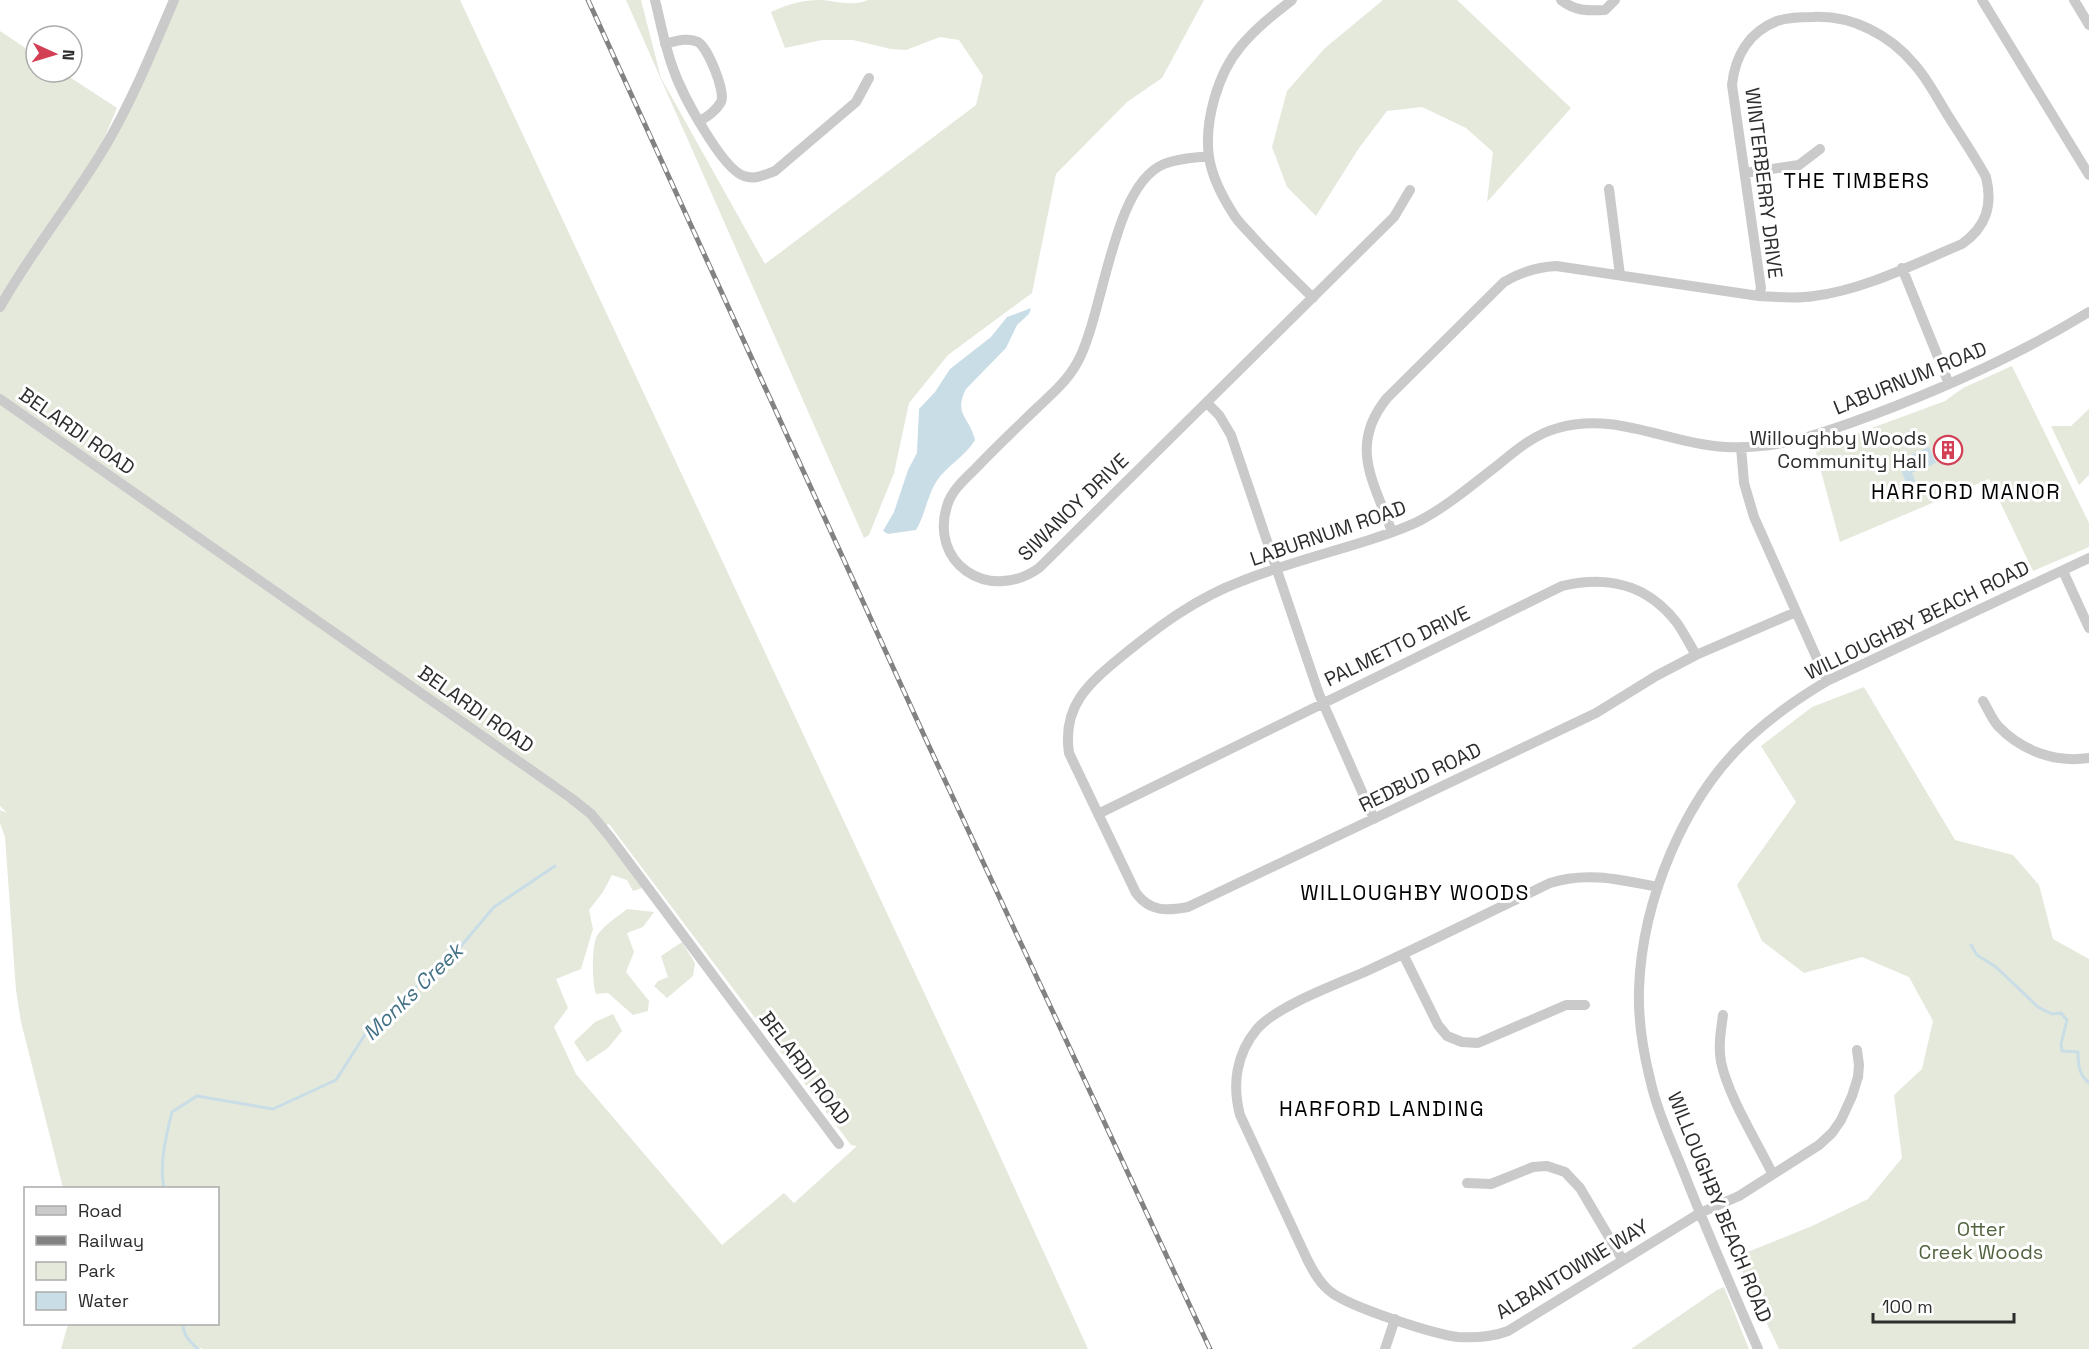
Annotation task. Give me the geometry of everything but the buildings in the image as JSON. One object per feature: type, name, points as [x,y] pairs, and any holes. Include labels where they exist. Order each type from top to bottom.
[{"type":"street","points":[[0,307],[39,243],[106,145],[135,90],[174,0]]},
{"type":"street","points":[[656,0],[674,71],[685,96],[725,162],[734,172],[750,178],[762,177],[774,171],[856,102],[869,78]]},
{"type":"street","points":[[1292,0],[1258,28],[1240,47],[1226,70],[1215,92],[1209,125],[1209,156],[1215,179],[1235,217],[1312,297]]},
{"type":"street","points":[[1561,0],[1571,9],[1587,11],[1605,10],[1615,0]]},
{"type":"street","points":[[1982,0],[2089,175]]},
{"type":"street","points":[[2074,0],[2089,25]]},
{"type":"street","name":"WINTERBERRY DRIVE","points":[[1392,532],[1366,456],[1370,424],[1387,398],[1504,282],[1518,274],[1540,267],[1556,266],[1759,296],[1786,298],[1814,296],[1839,291],[1902,268],[1962,244],[1974,236],[1987,213],[1989,188],[1986,177],[1916,65],[1887,39],[1863,26],[1819,16],[1782,20],[1758,31],[1739,55],[1733,77],[1735,107],[1761,288],[1759,296]]},
{"type":"street","points":[[666,44],[683,39],[698,43],[704,48],[721,86],[723,96],[721,102],[714,111],[700,121]]},
{"type":"street","points":[[1745,173],[1799,165],[1820,149]]},
{"type":"street","name":"SIWANOY DRIVE","points":[[1209,156],[1186,158],[1163,164],[1148,175],[1136,189],[1115,244],[1086,346],[1077,365],[1065,381],[973,471],[949,500],[945,514],[945,533],[949,549],[968,573],[998,582],[1012,582],[1026,577],[1051,557],[1394,217],[1410,190]]},
{"type":"street","points":[[1609,189],[1620,275]]},
{"type":"street","points":[[1902,268],[1949,384]]},
{"type":"street","name":"LABURNUM ROAD","points":[[1098,814],[1069,753],[1068,721],[1074,706],[1084,691],[1108,668],[1156,628],[1184,609],[1243,580],[1392,532],[1421,520],[1458,496],[1521,446],[1538,436],[1575,423],[1613,423],[1686,442],[1725,447],[1791,442],[1821,434],[1919,398],[2058,331],[2089,312]]},
{"type":"street","name":"BELARDI ROAD","points":[[0,399],[591,814],[839,1144]]},
{"type":"street","points":[[1207,403],[1219,415],[1231,435],[1322,703],[1374,819]]},
{"type":"street","points":[[1741,447],[1748,499],[1827,681]]},
{"type":"street","name":"WILLOUGHBY BEACH ROAD","points":[[1758,1349],[1672,1144],[1650,1082],[1643,1043],[1639,989],[1647,927],[1673,845],[1690,813],[1724,765],[1749,738],[1803,696],[1827,681],[2089,558]]},
{"type":"street","points":[[2063,571],[2089,628]]},
{"type":"street","name":"PALMETTO DRIVE","points":[[1098,814],[1562,586],[1577,582],[1602,581],[1623,584],[1650,597],[1678,624],[1696,656]]},
{"type":"street","name":"REDBUD ROAD","points":[[1098,814],[1136,893],[1150,907],[1166,910],[1188,907],[1596,713],[1656,676],[1696,656],[1796,612]]},
{"type":"street","points":[[1983,701],[1997,725],[2034,752],[2053,758],[2072,760],[2089,758]]},
{"type":"street","name":"ALBANTOWNE WAY","points":[[1658,887],[1591,876],[1550,883],[1275,1013],[1256,1030],[1246,1044],[1239,1061],[1235,1079],[1237,1106],[1243,1123],[1317,1276],[1332,1293],[1395,1320],[1454,1336],[1495,1335],[1508,1330],[1700,1213],[1739,1196],[1819,1145],[1832,1133],[1841,1120],[1858,1077],[1857,1050]]},
{"type":"street","points":[[1403,954],[1438,1025],[1447,1036],[1462,1042],[1478,1044],[1566,1005],[1585,1005]]},
{"type":"street","points":[[1723,1015],[1721,1062],[1729,1086],[1772,1173]]},
{"type":"street","points":[[1467,1183],[1491,1184],[1533,1167],[1547,1166],[1565,1172],[1580,1188],[1622,1259]]},
{"type":"street","points":[[1385,1349],[1395,1320]]},
{"type":"green space","points":[[174,0],[460,0],[979,1110],[1088,1349],[203,1349],[194,1346],[195,1349],[61,1349],[68,1325],[219,1325],[219,1187],[63,1187],[21,1022],[16,990],[5,837],[0,823],[0,810],[7,813],[0,806],[0,31],[24,47],[24,84],[80,84],[117,108],[97,155]],"holes":[[[609,824],[851,1145],[857,1146],[794,1203],[784,1193],[722,1245],[576,1074],[554,1027],[568,1008],[556,979],[581,969],[593,929],[589,910],[603,892],[612,875],[627,880],[633,891],[642,888],[599,828]]]},
{"type":"green space","points":[[626,0],[641,0],[661,78],[765,264],[976,105],[983,76],[959,40],[940,37],[906,50],[853,40],[822,40],[785,48],[771,12],[795,3],[814,0],[851,3],[868,0],[1204,0],[1162,78],[1127,102],[1056,174],[1032,293],[948,355],[909,403],[894,473],[869,535],[864,538]]},
{"type":"green space","points":[[1383,0],[1457,0],[1571,108],[1487,202],[1493,152],[1466,128],[1422,107],[1387,111],[1359,148],[1316,216],[1287,187],[1272,147],[1287,91],[1325,48]]},
{"type":"green space","points":[[2012,366],[2089,523],[2089,547],[2033,571],[1989,479],[1840,542],[1815,449],[1945,401],[1963,388]]},
{"type":"green space","points":[[2089,409],[2089,475],[2079,485],[2051,426],[2071,426]]},
{"type":"green space","name":"Otter Creek Woods","points":[[1864,687],[1955,840],[2013,855],[2039,885],[2053,939],[2089,959],[2089,1349],[1779,1349],[1735,1257],[1812,1226],[1868,1199],[1902,1158],[1894,1095],[1922,1069],[1933,1021],[1909,977],[1862,957],[1804,973],[1762,941],[1737,885],[1796,802],[1761,746],[1812,707]]},
{"type":"green space","points":[[627,909],[654,912],[643,927],[627,933],[634,952],[626,972],[649,1001],[648,1011],[633,1015],[608,993],[596,994],[593,973],[594,946],[598,934]]},
{"type":"green space","points":[[682,942],[695,963],[693,976],[667,998],[654,986],[658,981],[668,977],[661,956]]},
{"type":"green space","points":[[613,1014],[622,1031],[608,1048],[587,1062],[574,1042],[595,1022]]},
{"type":"green space","points":[[1724,1287],[1749,1349],[1631,1349],[1717,1290]]},
{"type":"water","points":[[1031,308],[1029,314],[1017,325],[1006,348],[966,389],[961,405],[975,440],[936,482],[916,530],[888,534],[883,531],[894,512],[908,470],[917,453],[919,409],[935,392],[950,369],[991,337],[1007,317]]},
{"type":"water","points":[[1929,447],[1936,463],[1912,473],[1916,483],[1908,487],[1897,461]]},
{"type":"waterway","name":"Monks Creek","points":[[164,1187],[163,1160],[172,1112],[197,1096],[273,1109],[336,1080],[366,1033],[461,946],[494,907],[555,866]]},
{"type":"waterway","points":[[1971,945],[1977,955],[1996,967],[2038,1007],[2052,1014],[2061,1013],[2067,1020],[2061,1044],[2062,1051],[2078,1052],[2080,1069],[2089,1083]]},
{"type":"waterway","name":"Monks Creek","points":[[183,1325],[186,1335],[198,1349]]},
{"type":"railway","points":[[588,0],[928,744],[1210,1349]]},
{"type":"place","name":"Willoughby Woods Community Hall","points":[[1948,450]]},
{"type":"district","name":"THE TIMBERS","points":[[1857,181]]},
{"type":"district","name":"HARFORD MANOR","points":[[1966,492]]},
{"type":"district","name":"WILLOUGHBY WOODS","points":[[1415,893]]},
{"type":"district","name":"HARFORD LANDING","points":[[1382,1109]]}]
